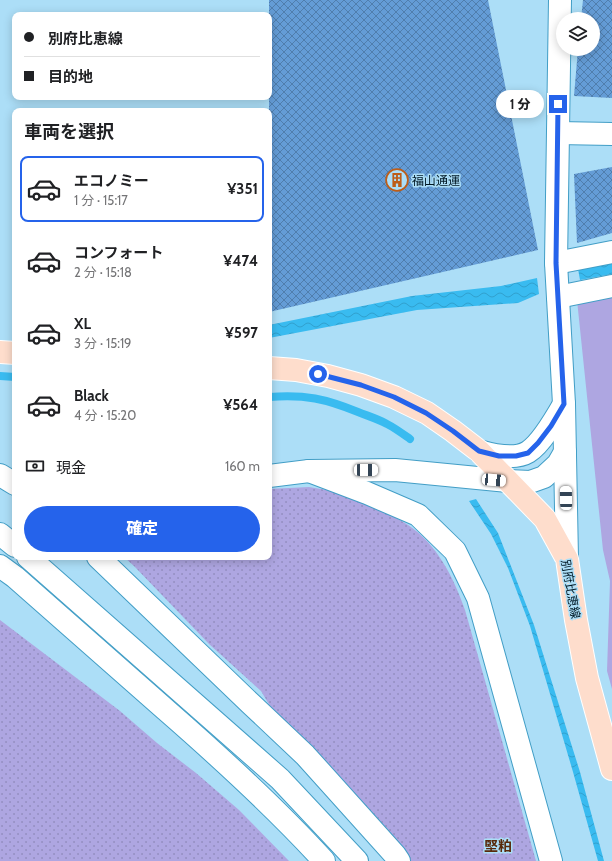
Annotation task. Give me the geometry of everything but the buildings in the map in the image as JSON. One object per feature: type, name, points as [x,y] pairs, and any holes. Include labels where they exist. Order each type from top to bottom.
[{"type":"main road","points":[[0,352],[12,353]]},
{"type":"main road","name":"別府比恵線","points":[[272,368],[296,370],[328,376],[361,385],[394,397],[426,413],[479,451],[544,518],[567,559],[576,620],[587,678],[612,769]]},
{"type":"street","points":[[560,0],[556,263],[564,404],[567,559]]},
{"type":"street","points":[[558,133],[612,134]]},
{"type":"street","points":[[556,263],[612,252]]},
{"type":"street","points":[[558,297],[612,286]]},
{"type":"street","points":[[479,451],[499,456],[516,456],[528,453],[551,426],[564,404]]},
{"type":"street","points":[[272,476],[309,471],[395,470],[530,482],[544,478],[558,464],[565,452]]},
{"type":"street","points":[[309,471],[367,493],[418,515],[455,551],[478,598],[551,861]]},
{"type":"street","points":[[0,475],[12,482]]},
{"type":"street","points":[[0,534],[12,544]]},
{"type":"street","points":[[31,560],[280,779],[357,861]]},
{"type":"street","points":[[101,560],[305,755],[399,861]]},
{"type":"street","points":[[0,566],[252,786],[299,833],[324,861]]},
{"type":"shaded area","points":[[612,289],[612,689],[607,671],[610,581],[603,550],[577,300]]},
{"type":"shaded area","points":[[309,487],[343,493],[408,525],[428,542],[436,552],[456,586],[465,610],[536,861],[411,861],[407,855],[280,723],[261,691],[209,644],[127,560],[272,560],[272,489]]},
{"type":"shaded area","points":[[0,620],[120,711],[157,743],[196,773],[239,810],[289,861],[0,861]]},
{"type":"water","points":[[612,262],[612,274],[580,280],[578,269]]},
{"type":"water","points":[[537,278],[539,294],[518,303],[417,310],[272,337],[272,324],[412,296],[501,286]]},
{"type":"water","points":[[476,499],[498,533],[534,625],[580,772],[604,861],[598,861],[530,626],[508,568],[491,534],[469,501]]},
{"type":"waterway","points":[[0,376],[12,377]]},
{"type":"waterway","points":[[272,397],[294,396],[315,398],[336,404],[384,422],[410,439]]},
{"type":"place","name":"福山通運","points":[[397,180]]},
{"type":"district","name":"堅粕","points":[[498,846]]},
{"type":"route","points":[[318,374],[361,385],[394,397],[426,413],[479,451],[499,456],[516,456],[528,453],[538,443],[551,426],[564,404],[556,263],[558,104]]}]
